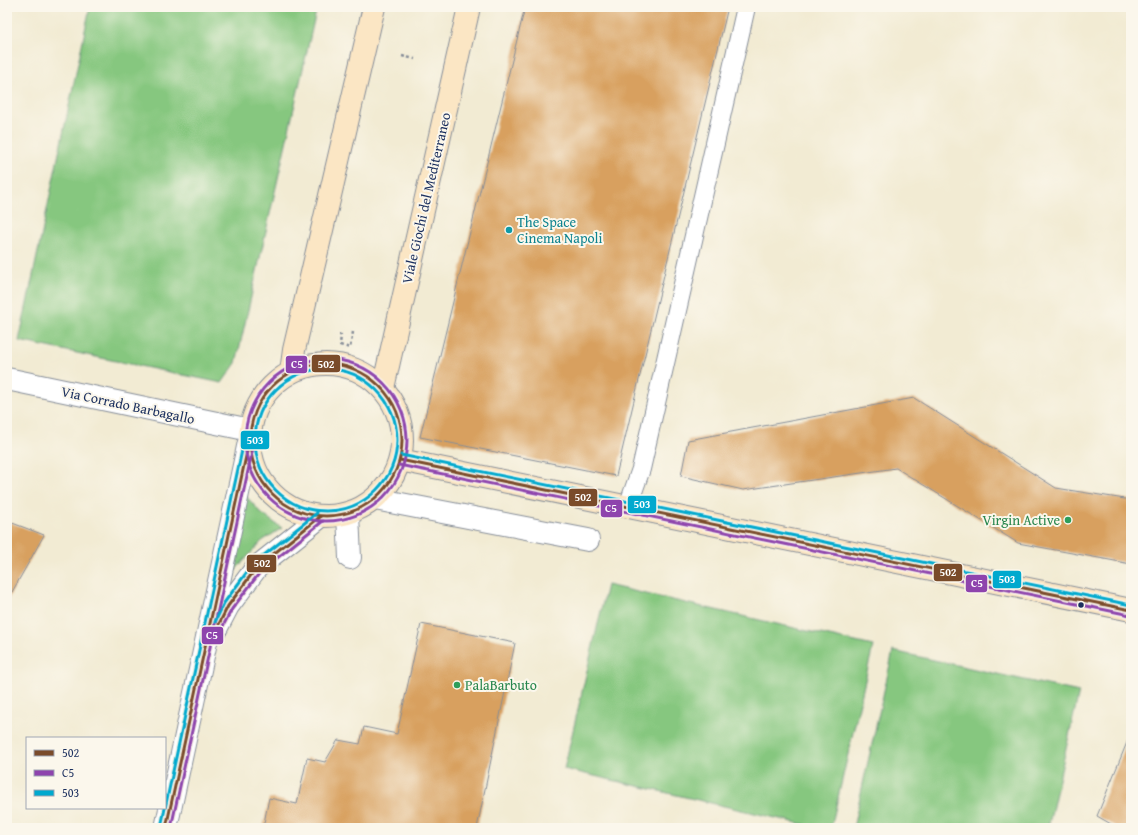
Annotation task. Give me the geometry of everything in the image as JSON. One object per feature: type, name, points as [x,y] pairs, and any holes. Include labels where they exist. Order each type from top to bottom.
[{"type":"main road","points":[[290,372],[374,7]]},
{"type":"main road","name":"Viale Giochi del Mediterraneo","points":[[383,388],[469,7]]},
{"type":"main road","points":[[314,364],[339,364],[363,373],[383,388],[396,410],[403,435],[400,460],[391,482],[376,499],[348,514],[320,517],[292,510],[270,493],[255,470],[249,436],[257,407],[271,387],[290,372],[314,364]]},
{"type":"main road","points":[[400,460],[1131,610]]},
{"type":"street","name":"Via Corrado Barbagallo","points":[[7,379],[249,436]]},
{"type":"street","points":[[166,828],[249,436]]},
{"type":"street","points":[[376,499],[588,540]]},
{"type":"street","points":[[348,514],[350,558]]},
{"type":"street","points":[[204,651],[228,606],[257,567],[320,517]]},
{"type":"lane","points":[[628,506],[641,469],[746,7]]},
{"type":"path","points":[[402,56],[416,59]]},
{"type":"path","points":[[339,335],[341,335],[340,345],[350,348],[353,332]]},
{"type":"green space","points":[[90,7],[317,7],[236,363],[222,383],[19,341]]},
{"type":"green space","points":[[245,495],[262,514],[282,528],[262,541],[227,579]]},
{"type":"green space","points":[[607,585],[873,646],[831,828],[819,828],[564,769]]},
{"type":"green space","points":[[893,651],[1079,692],[1048,828],[853,828]]},
{"type":"building","points":[[525,7],[728,7],[616,476],[420,437]]},
{"type":"building","points":[[914,398],[1056,488],[1131,500],[1131,564],[1018,543],[896,468],[743,490],[681,476],[688,440]]},
{"type":"building","points":[[7,521],[44,535],[7,601]]},
{"type":"building","name":"PalaBarbuto","points":[[421,624],[515,643],[477,828],[263,828],[269,798],[297,804],[307,758],[325,762],[338,740],[360,744],[364,727],[397,734]]},
{"type":"building","points":[[1130,735],[1131,828],[1118,828],[1097,816]]},
{"type":"transit line","name":"C5","points":[[318,359],[334,359],[350,362],[364,368],[378,377],[389,388],[398,402],[404,416],[407,440],[406,456],[398,478],[389,492],[378,503],[364,512],[350,518],[334,521],[318,521],[302,518],[288,512],[274,503],[263,492],[254,478],[248,464],[245,448],[245,432],[248,416],[254,402],[263,388],[274,377],[288,368],[302,362],[318,359]]},
{"type":"transit line","name":"502","points":[[319,364],[333,364],[348,367],[362,373],[380,386],[393,404],[399,418],[402,440],[399,462],[393,476],[380,494],[362,507],[348,513],[333,516],[319,516],[304,513],[290,507],[278,499],[267,488],[259,476],[253,462],[250,447],[250,433],[253,418],[259,404],[267,392],[278,381],[290,373],[304,367],[319,364]]},
{"type":"transit line","name":"503","points":[[319,369],[333,369],[360,377],[381,395],[392,413],[396,426],[397,440],[396,454],[389,474],[371,495],[360,503],[347,508],[333,511],[319,511],[292,503],[271,485],[263,474],[258,461],[255,447],[255,433],[263,406],[281,385],[292,377],[305,372],[319,369]]},
{"type":"transit line","name":"503","points":[[166,804],[244,441]]},
{"type":"transit line","name":"502","points":[[166,828],[249,442]]},
{"type":"transit line","name":"C5","points":[[171,828],[254,443]]},
{"type":"transit line","name":"503","points":[[401,455],[1131,605]]},
{"type":"transit line","name":"502","points":[[400,460],[1131,610]]},
{"type":"transit line","name":"C5","points":[[399,465],[1130,615]]},
{"type":"transit line","name":"503","points":[[215,622],[224,603],[253,564],[317,513]]},
{"type":"transit line","name":"502","points":[[219,624],[228,606],[257,567],[320,517]]},
{"type":"transit line","name":"C5","points":[[223,626],[232,609],[261,571],[323,521]]},
{"type":"transit line","name":"503","points":[[161,827],[165,809]]},
{"type":"place","name":"The Space Cinema Napoli","points":[[509,230]]},
{"type":"place","name":"Virgin Active","points":[[1068,520]]},
{"type":"place","name":"PalaBarbuto","points":[[457,685]]}]
